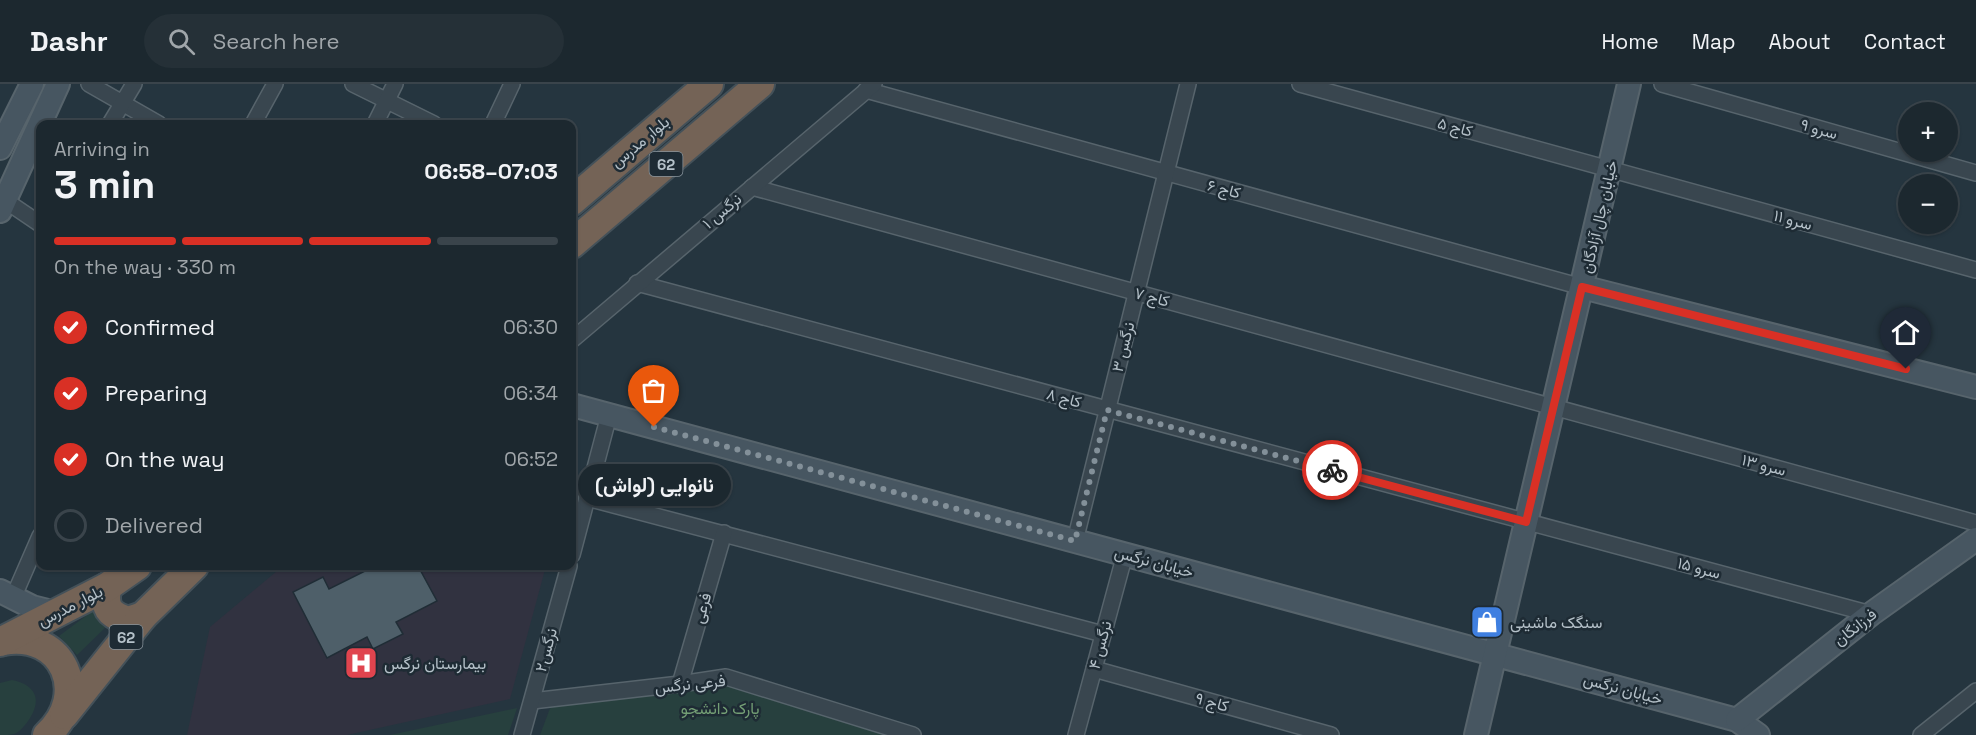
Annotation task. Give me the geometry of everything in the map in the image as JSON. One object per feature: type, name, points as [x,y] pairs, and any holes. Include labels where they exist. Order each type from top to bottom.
[{"type":"highway","name":"بلوار مدرس","points":[[576,198],[709,84]]},
{"type":"highway","name":"بلوار مدرس","points":[[576,241],[760,84]]},
{"type":"highway","name":"بلوار مدرس","points":[[0,642],[107,586],[131,570]]},
{"type":"highway","name":"62","points":[[56,725],[143,616],[190,570]]},
{"type":"highway","points":[[107,586],[105,602],[113,616],[128,621],[143,616]]},
{"type":"highway","name":"62","points":[[0,642],[17,639],[34,641],[50,650],[62,663],[69,680],[70,698],[56,725]]},
{"type":"street","points":[[0,148],[32,84]]},
{"type":"street","points":[[41,120],[58,84]]},
{"type":"street","points":[[89,84],[152,120]]},
{"type":"street","points":[[112,120],[134,84]]},
{"type":"street","points":[[255,120],[275,84]]},
{"type":"street","points":[[353,84],[426,120]]},
{"type":"street","points":[[377,120],[395,84]]},
{"type":"street","points":[[495,120],[512,84]]},
{"type":"street","name":"نرگس ۳","points":[[1075,541],[1188,84]]},
{"type":"street","name":"کاج ۵","points":[[1300,84],[1610,170]]},
{"type":"street","name":"خیابان چال آزادگان","points":[[1476,735],[1629,84]]},
{"type":"street","name":"سرو ۹","points":[[1662,84],[1976,173]]},
{"type":"street","name":"کاج ۶","points":[[870,87],[1582,287]]},
{"type":"street","name":"نرگس ۱","points":[[576,336],[870,87]]},
{"type":"street","points":[[36,131],[2,203],[36,222]]},
{"type":"street","name":"سرو ۱۱","points":[[1610,170],[1976,270]]},
{"type":"street","name":"کاج ۷","points":[[752,187],[1553,407]]},
{"type":"street","name":"کاج ۸","points":[[637,283],[1526,522]]},
{"type":"street","points":[[1582,287],[1976,387]]},
{"type":"street","name":"خیابان نرگس","points":[[576,406],[1737,720]]},
{"type":"street","name":"سرو ۱۳","points":[[1553,407],[1976,523]]},
{"type":"street","points":[[576,540],[609,415]]},
{"type":"street","points":[[587,498],[724,532],[1103,634]]},
{"type":"street","name":"سرو ۱۵","points":[[1526,522],[1871,614]]},
{"type":"street","name":"فرعی","points":[[680,684],[724,532]]},
{"type":"street","points":[[36,543],[6,595],[32,607],[56,613]]},
{"type":"street","name":"فرزانگان","points":[[1737,720],[1871,614],[1973,547]]},
{"type":"street","name":"نرگس ۴","points":[[1076,735],[1125,554]]},
{"type":"street","name":"نرگس۲","points":[[522,735],[568,570]]},
{"type":"street","name":"کاج ۹","points":[[1094,669],[1331,735]]},
{"type":"street","name":"فرعی نرگس","points":[[532,701],[726,677],[913,735]]},
{"type":"street","points":[[1921,735],[1976,692]]},
{"type":"street","points":[[1737,720],[1758,735]]},
{"type":"shaded area","name":"بیمارستان نرگس","points":[[278,570],[545,570],[510,699],[347,735],[187,735],[210,627]]},
{"type":"green space","points":[[94,610],[108,625],[77,655],[59,636]]},
{"type":"green space","points":[[12,680],[32,690],[35,694],[35,706],[28,721],[18,732],[0,735],[0,683]]},
{"type":"green space","name":"پارک دانشجو","points":[[724,681],[900,735],[540,735],[552,703]]},
{"type":"green space","points":[[517,708],[508,735],[390,735]]},
{"type":"building","points":[[367,570],[420,570],[437,601],[396,622],[403,634],[373,649],[367,637],[327,658],[293,592],[323,577],[329,589]]},
{"type":"way so far","points":[[654,427],[1075,541],[1107,410],[1332,470]]},
{"type":"place","name":"نانوایی (لواش)","points":[[654,427]]},
{"type":"place","name":"سنگک ماشینی","points":[[1487,622]]},
{"type":"place","name":"بیمارستان نرگس","points":[[361,663]]},
{"type":"route","points":[[1332,470],[1526,522],[1582,287],[1906,369]]}]
